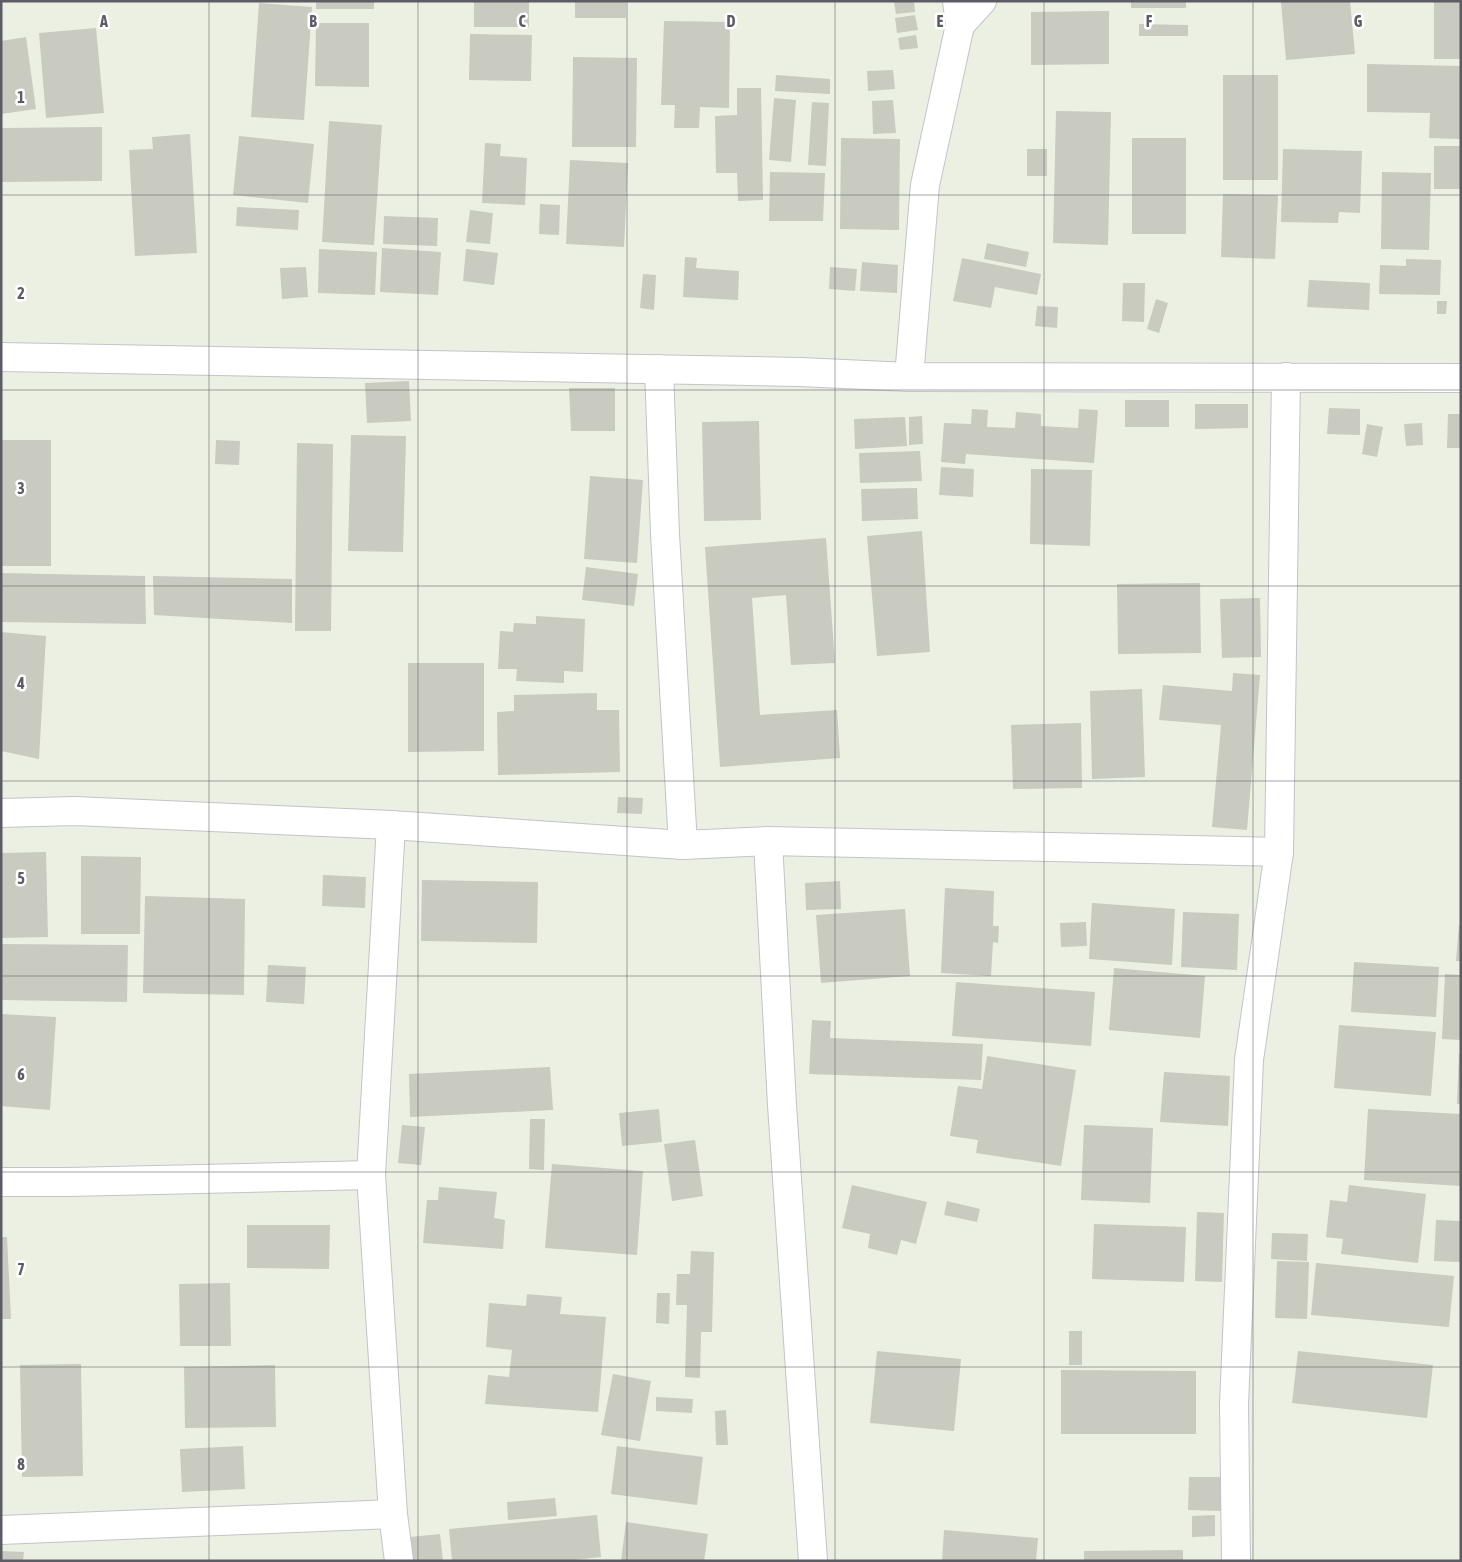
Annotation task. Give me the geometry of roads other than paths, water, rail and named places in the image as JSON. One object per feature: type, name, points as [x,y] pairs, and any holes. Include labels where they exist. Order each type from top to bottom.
[{"type":"street","points":[[909,377],[925,184],[959,13],[982,1]]},
{"type":"street","points":[[1,356],[800,372],[909,377],[1461,378]]},
{"type":"street","points":[[659,369],[665,534],[683,844]]},
{"type":"street","points":[[1236,1561],[1234,1404],[1250,1060],[1279,852],[1286,377]]},
{"type":"street","points":[[1,813],[75,811],[391,825],[683,844],[768,841],[1279,852]]},
{"type":"street","points":[[391,825],[371,1175],[393,1514],[399,1561]]},
{"type":"street","points":[[768,841],[782,1095],[813,1561]]},
{"type":"street","points":[[1,1182],[371,1175]]},
{"type":"street","points":[[1,1530],[393,1514]]}]
